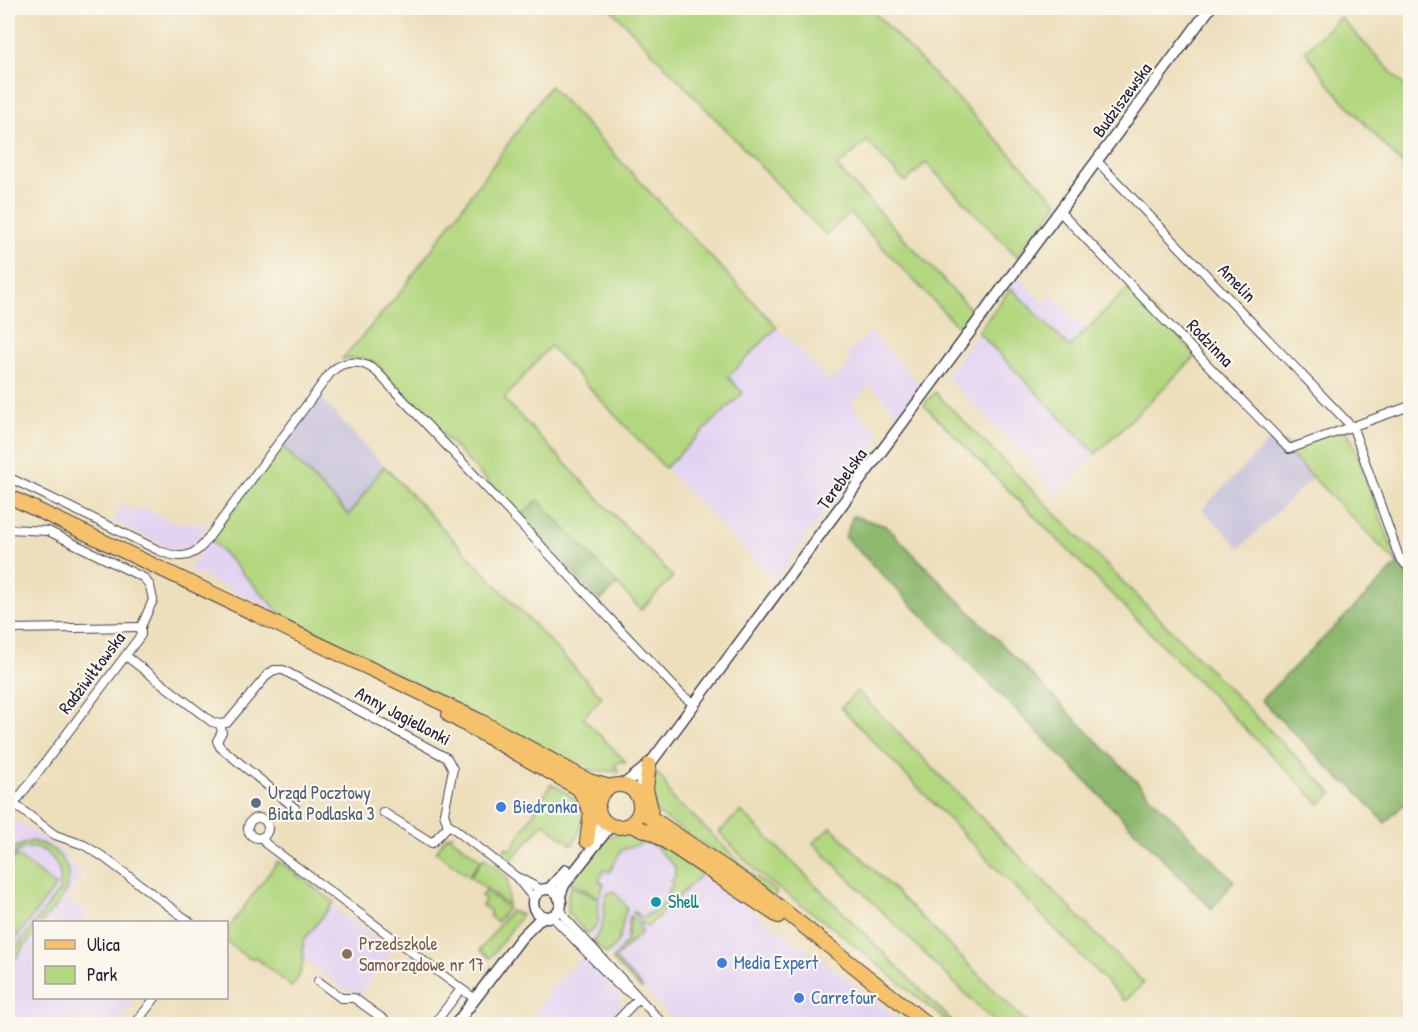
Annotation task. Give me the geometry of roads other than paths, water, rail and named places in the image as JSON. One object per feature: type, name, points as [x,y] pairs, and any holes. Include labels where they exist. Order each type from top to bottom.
[{"type":"main road","points":[[8,496],[482,722],[589,781],[616,786],[636,795],[640,810],[758,890],[927,1024]]},
{"type":"main road","points":[[377,673],[599,800],[607,822],[622,828],[630,825],[640,810]]},
{"type":"main road","points":[[649,765],[647,801],[665,828]]},
{"type":"main road","points":[[599,800],[616,786]]},
{"type":"main road","points":[[578,787],[591,812],[587,841]]},
{"type":"main road","points":[[630,825],[653,833],[822,943]]},
{"type":"street","name":"Budziszewska","points":[[1060,212],[1210,8]]},
{"type":"street","name":"Amelin","points":[[1097,161],[1353,428]]},
{"type":"street","name":"Rodzinna","points":[[1060,212],[1289,449],[1353,428]]},
{"type":"street","name":"Terebelska","points":[[636,795],[649,765],[1060,212]]},
{"type":"street","points":[[8,477],[160,551],[176,557],[185,556],[203,545],[331,372],[349,363],[366,364],[377,372],[682,695],[695,705]]},
{"type":"street","points":[[1410,406],[1353,428],[1399,556],[1410,569]]},
{"type":"street","name":"Radziwiłłowska","points":[[8,529],[48,531],[139,574],[150,586],[152,595],[150,610],[141,627],[141,635],[8,812]]},
{"type":"street","points":[[8,629],[141,627]]},
{"type":"street","points":[[126,656],[212,722],[220,724],[222,732],[217,741],[219,747],[295,808]]},
{"type":"street","name":"Anny Jagiellonki","points":[[220,724],[227,723],[268,674],[274,670],[283,670],[447,758],[453,769],[444,813],[449,825]]},
{"type":"street","name":"Terebelska","points":[[616,786],[649,765]]},
{"type":"street","points":[[14,804],[55,835],[84,845],[102,856],[189,921]]},
{"type":"street","points":[[383,812],[432,843],[449,825],[515,876],[546,890],[559,903],[565,918],[663,1024]]},
{"type":"street","points":[[456,1024],[541,910],[546,890],[587,841],[607,822]]},
{"type":"street","points":[[559,903],[564,885],[602,833],[607,822]]},
{"type":"street","points":[[262,837],[271,848],[475,999]]},
{"type":"street","points":[[515,876],[541,910],[617,984],[638,999]]},
{"type":"street","points":[[541,910],[559,903]]},
{"type":"street","points":[[318,981],[341,998],[354,998],[390,1024]]},
{"type":"street","points":[[434,1024],[461,989]]},
{"type":"street","points":[[135,1024],[153,999]]},
{"type":"street","points":[[614,1024],[638,999]]},
{"type":"place","name":"Urząd Pocztowy Biała Podlaska 3","points":[[256,803]]},
{"type":"place","name":"Biedronka","points":[[501,807]]},
{"type":"place","name":"Shell","points":[[656,902]]},
{"type":"place","name":"Przedszkole Samorządowe nr 17","points":[[347,954]]},
{"type":"place","name":"Media Expert","points":[[722,963]]},
{"type":"place","name":"Carrefour","points":[[799,998]]}]
